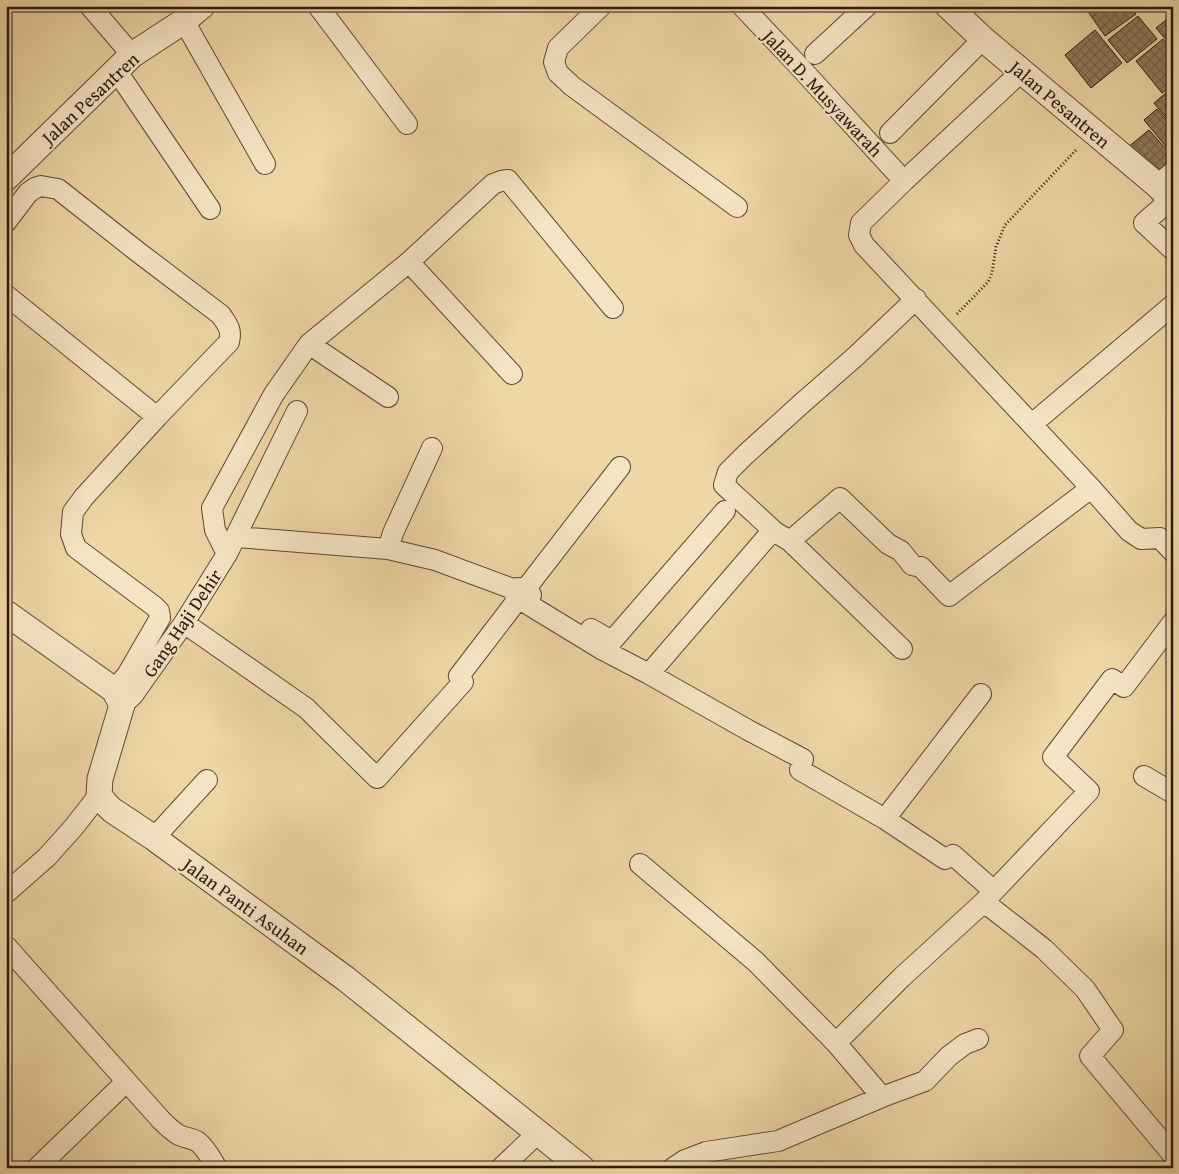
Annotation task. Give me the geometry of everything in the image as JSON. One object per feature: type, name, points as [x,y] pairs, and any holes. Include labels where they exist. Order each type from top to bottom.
[{"type":"street","points":[[90,6],[210,209]]},
{"type":"street","points":[[318,6],[407,124]]},
{"type":"street","points":[[601,6],[558,48],[554,62],[558,73],[572,86],[737,207]]},
{"type":"street","name":"Jalan D. Musyawarah","points":[[742,6],[904,181]]},
{"type":"street","points":[[815,54],[867,6]]},
{"type":"street","name":"Jalan Pesantren","points":[[954,8],[983,39],[1094,132],[1168,189]]},
{"type":"street","points":[[193,14],[265,164]]},
{"type":"street","name":"Jalan Pesantren","points":[[6,178],[124,62],[193,14]]},
{"type":"street","points":[[890,133],[983,39]]},
{"type":"street","points":[[1022,71],[861,223],[859,235],[864,245],[1032,424],[1129,531],[1141,539],[1160,538],[1173,552]]},
{"type":"street","points":[[613,308],[508,180],[493,184],[408,262],[309,344],[274,394],[212,508],[215,530],[232,545],[388,549],[435,560],[517,592],[612,641],[725,511]]},
{"type":"street","points":[[6,222],[28,193],[35,188],[41,186],[58,189],[221,315],[230,334],[229,342],[157,417],[84,497],[73,512],[71,534],[76,548],[154,606],[159,611],[160,618],[127,676],[118,698],[100,779],[99,795],[74,828],[48,857],[6,893]]},
{"type":"street","points":[[1168,189],[1144,223],[1173,250]]},
{"type":"street","points":[[408,262],[512,374]]},
{"type":"street","points":[[6,295],[157,417]]},
{"type":"street","points":[[902,649],[724,484],[728,472],[745,455],[856,356],[916,299]]},
{"type":"street","points":[[1032,424],[1173,305]]},
{"type":"street","points":[[309,344],[388,398]]},
{"type":"street","name":"Gang Haji Dehir","points":[[118,698],[133,695],[184,622],[232,545],[297,411]]},
{"type":"street","points":[[388,549],[393,533],[432,448]]},
{"type":"street","points":[[184,622],[306,708],[377,778],[463,682],[459,676],[515,603],[517,592],[620,467]]},
{"type":"street","points":[[649,674],[767,537],[782,537],[840,498],[888,544],[901,551],[912,565],[921,567],[949,596],[1091,488]]},
{"type":"street","points":[[517,592],[603,650],[803,759],[800,770],[885,819],[944,859],[953,855],[989,897],[1085,989],[1113,1030],[1090,1056],[1173,1155]]},
{"type":"street","points":[[6,613],[118,698]]},
{"type":"street","points":[[836,1043],[902,977],[989,897],[1089,791],[1053,757],[1112,679],[1124,688],[1173,622]]},
{"type":"street","points":[[885,819],[981,694]]},
{"type":"street","points":[[1144,776],[1173,793]]},
{"type":"street","points":[[154,838],[207,780]]},
{"type":"street","name":"Jalan Panti Asuhan","points":[[99,795],[112,810],[154,838],[346,979],[582,1168]]},
{"type":"street","points":[[640,864],[755,961],[836,1043],[882,1097]]},
{"type":"street","points":[[6,946],[171,1130],[198,1142],[218,1168]]},
{"type":"street","points":[[672,1168],[685,1160],[706,1152],[778,1141],[925,1081],[949,1056],[965,1044],[978,1039]]},
{"type":"street","points":[[37,1168],[126,1082]]},
{"type":"street","points":[[501,1168],[539,1132]]},
{"type":"path","points":[[943,328],[988,282],[992,274],[996,247],[1006,225],[1094,132]]},
{"type":"building","points":[[1084,6],[1130,6],[1136,14],[1105,36]]},
{"type":"building","points":[[1138,16],[1157,39],[1127,63],[1108,40]]},
{"type":"building","points":[[1171,16],[1173,19],[1173,48],[1156,28]]},
{"type":"building","points":[[1095,30],[1122,63],[1091,88],[1065,55]]},
{"type":"building","points":[[1163,39],[1173,51],[1173,85],[1162,93],[1136,61]]},
{"type":"building","points":[[1167,92],[1173,99],[1173,126],[1154,103]]},
{"type":"building","points":[[1157,109],[1173,128],[1173,145],[1168,149],[1144,120]]},
{"type":"building","points":[[1149,130],[1173,157],[1173,162],[1154,179],[1127,148]]}]
